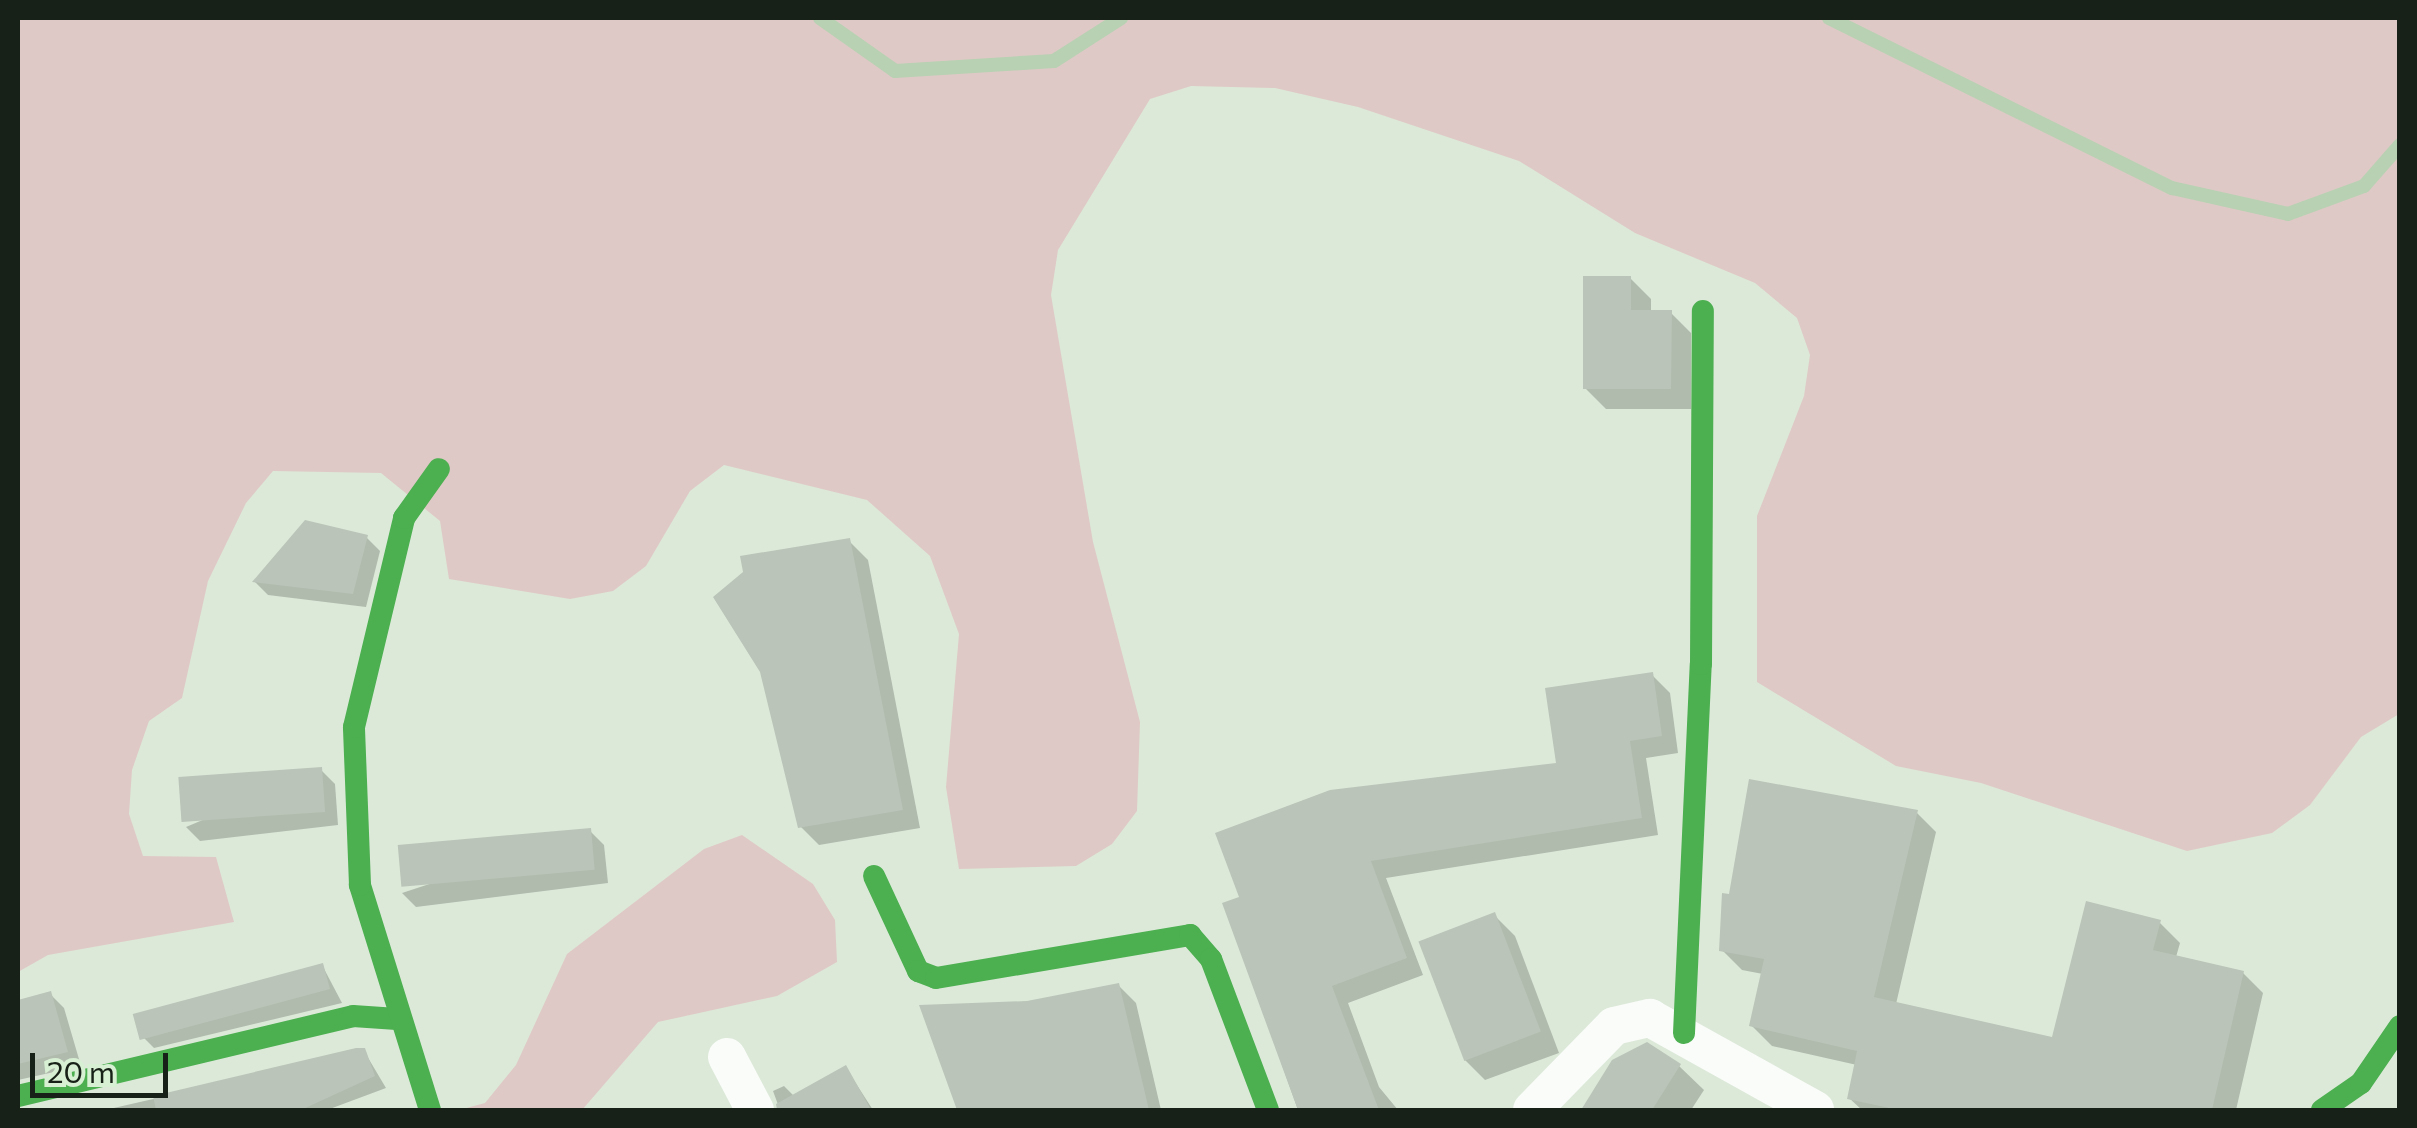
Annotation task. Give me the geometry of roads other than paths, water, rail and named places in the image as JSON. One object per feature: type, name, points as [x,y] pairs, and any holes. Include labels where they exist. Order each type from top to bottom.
[{"type":"street","points":[[1684,1033],[1701,664],[1703,311]]},
{"type":"street","points":[[430,1110],[397,1018],[360,885],[354,727],[404,518],[439,469]]},
{"type":"street","points":[[874,876],[918,970],[936,978],[1190,935],[1211,959],[1268,1110]]},
{"type":"street","points":[[18,1096],[353,1016],[397,1018]]},
{"type":"street","points":[[1532,1110],[1614,1026],[1650,1018],[1684,1033],[1815,1110]]},
{"type":"street","points":[[2322,1110],[2361,1084],[2400,1026]]},
{"type":"street","points":[[727,1057],[754,1110]]},
{"type":"waterway","points":[[820,18],[895,71],[1054,61],[1121,18]]},
{"type":"waterway","points":[[1829,18],[2172,188],[2288,214],[2364,186],[2400,145]]}]
